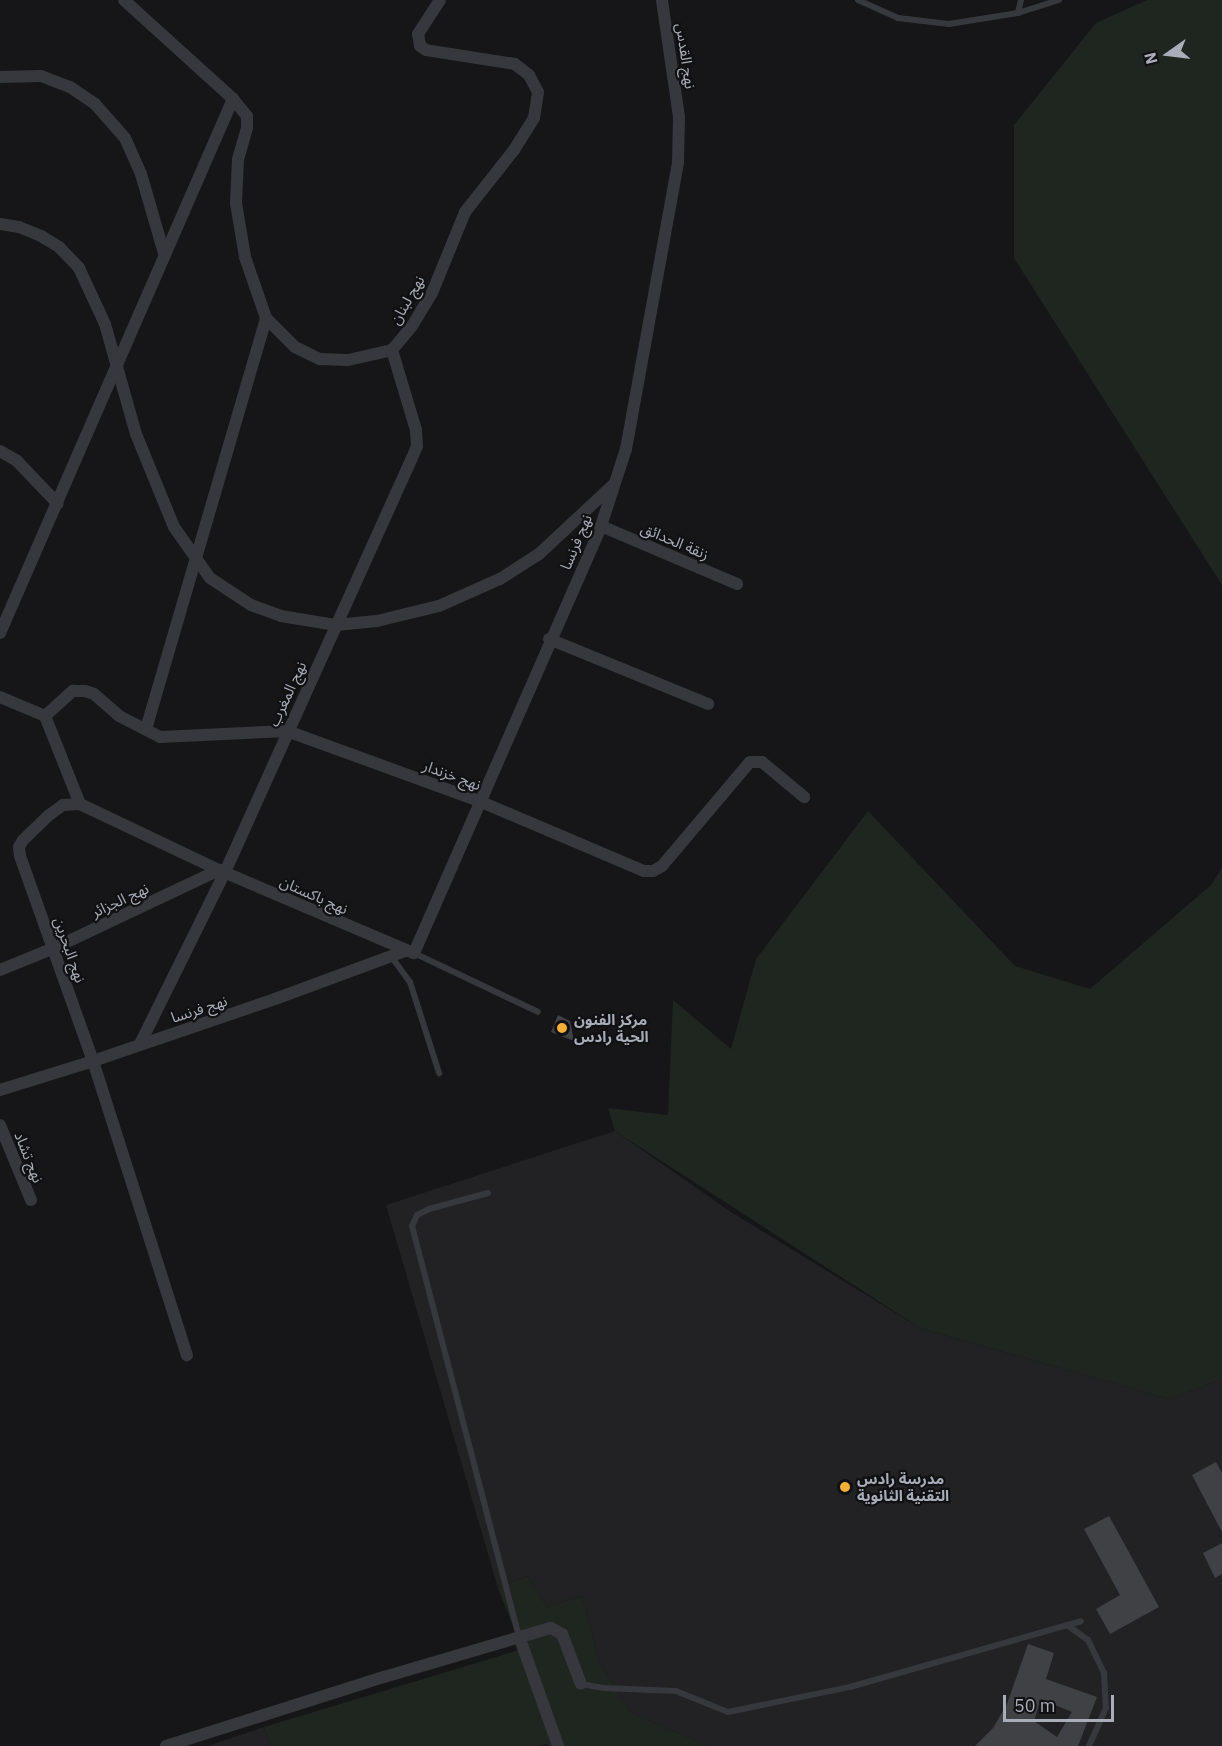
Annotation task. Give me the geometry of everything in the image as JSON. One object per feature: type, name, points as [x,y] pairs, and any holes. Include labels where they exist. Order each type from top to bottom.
[{"type":"street","points":[[124,0],[232,99],[247,116],[247,128],[238,160],[236,203],[245,257],[266,318],[296,347],[320,359],[348,360],[392,350]]},
{"type":"street","name":"نهج لبنان","points":[[392,350],[412,326],[432,293],[465,212],[514,150],[534,118],[538,92],[529,75],[514,64],[426,50],[420,46],[418,34],[440,0]]},
{"type":"street","name":"نهج القدس","points":[[662,0],[680,117]]},
{"type":"street","points":[[0,77],[41,76],[70,87],[95,104],[125,138],[141,174],[164,253]]},
{"type":"street","points":[[0,633],[232,99]]},
{"type":"street","name":"نهج فرنسا","points":[[0,1090],[93,1061],[275,999],[391,956],[409,952],[601,526],[615,484],[626,449],[678,162],[680,117]]},
{"type":"street","points":[[0,224],[19,227],[41,236],[59,247],[79,268],[91,289],[118,364],[124,395],[150,472],[174,527],[210,578],[251,604],[281,616],[336,625],[405,616],[439,606],[500,579],[539,554],[615,484]]},
{"type":"street","points":[[146,729],[266,318]]},
{"type":"street","name":"نهج المغرب","points":[[140,1044],[287,731],[417,446],[412,411],[392,350]]},
{"type":"street","points":[[0,451],[17,461],[58,504]]},
{"type":"street","name":"زنقة الحدائق","points":[[601,526],[737,584]]},
{"type":"street","points":[[549,639],[708,704]]},
{"type":"street","name":"نهج خزندار","points":[[45,716],[73,691],[85,691],[94,694],[119,716],[160,737],[287,731],[479,801],[644,871],[653,871],[662,866],[750,762],[762,762],[804,797]]},
{"type":"street","points":[[0,697],[45,716],[80,804]]},
{"type":"street","name":"نهج باكستان","points":[[80,804],[222,871],[409,952]]},
{"type":"street","name":"نهج البحرين","points":[[80,804],[63,805],[49,814],[19,847],[93,1061],[160,1275],[188,1355]]},
{"type":"street","name":"نهج الجزائر","points":[[0,970],[54,948],[222,871]]},
{"type":"street","name":"نهج تشاد","points":[[0,1125],[31,1200]]},
{"type":"street","points":[[166,1746],[384,1677],[520,1639],[551,1628],[562,1634],[581,1684]]},
{"type":"street","points":[[520,1639],[558,1746]]},
{"type":"lane","points":[[858,0],[898,18],[950,24],[1018,13],[1059,0]]},
{"type":"lane","points":[[1018,13],[1021,0]]},
{"type":"lane","name":"نهج باكستان","points":[[409,952],[538,1012]]},
{"type":"lane","points":[[391,956],[410,982],[439,1073]]},
{"type":"lane","points":[[488,1193],[429,1209],[417,1215],[412,1226],[520,1639]]},
{"type":"lane","points":[[581,1684],[676,1691],[728,1712],[850,1687],[1081,1621]]},
{"type":"lane","points":[[1067,1625],[1088,1640],[1104,1673],[1106,1708],[1089,1746]]},
{"type":"shaded area","points":[[1147,0],[1222,0],[1222,585],[1014,258],[1014,125],[1096,23]]},
{"type":"shaded area","points":[[868,811],[1015,966],[1090,989],[1211,885],[1222,868],[1222,1379],[1169,1399],[920,1328],[615,1131],[608,1108],[668,1115],[673,1000],[731,1049],[756,959]]},
{"type":"shaded area","name":"مدرسة رادس التقنية الثانوية","points":[[615,1131],[731,1212],[920,1328],[1169,1399],[1222,1379],[1222,1746],[708,1746],[631,1713],[599,1661],[582,1596],[547,1607],[527,1576],[498,1588],[386,1205]]},
{"type":"shaded area","points":[[527,1576],[547,1607],[582,1596],[599,1661],[631,1713],[708,1746],[548,1746],[547,1744],[539,1746],[271,1746],[264,1727],[522,1649],[498,1588]]},
{"type":"shaded area","points":[[264,1727],[271,1746],[207,1746]]},
{"type":"building","name":"مركز الفنون الحية رادس","points":[[558,1015],[570,1021],[574,1041],[551,1032]]},
{"type":"building","points":[[1216,1462],[1222,1473],[1222,1532],[1192,1475]]},
{"type":"building","points":[[1109,1516],[1159,1607],[1110,1634],[1096,1609],[1120,1595],[1084,1529]]},
{"type":"building","points":[[1222,1543],[1222,1574],[1215,1578],[1203,1553]]},
{"type":"building","points":[[1028,1644],[1054,1653],[1046,1679],[1097,1697],[1078,1746],[975,1746],[993,1728],[1007,1704]],"holes":[[[1041,1699],[1072,1712],[1057,1737],[1034,1721]]]},
{"type":"place","name":"مركز الفنون الحية رادس","points":[[562,1028]]},
{"type":"place","name":"مدرسة رادس التقنية الثانوية","points":[[845,1487]]}]
